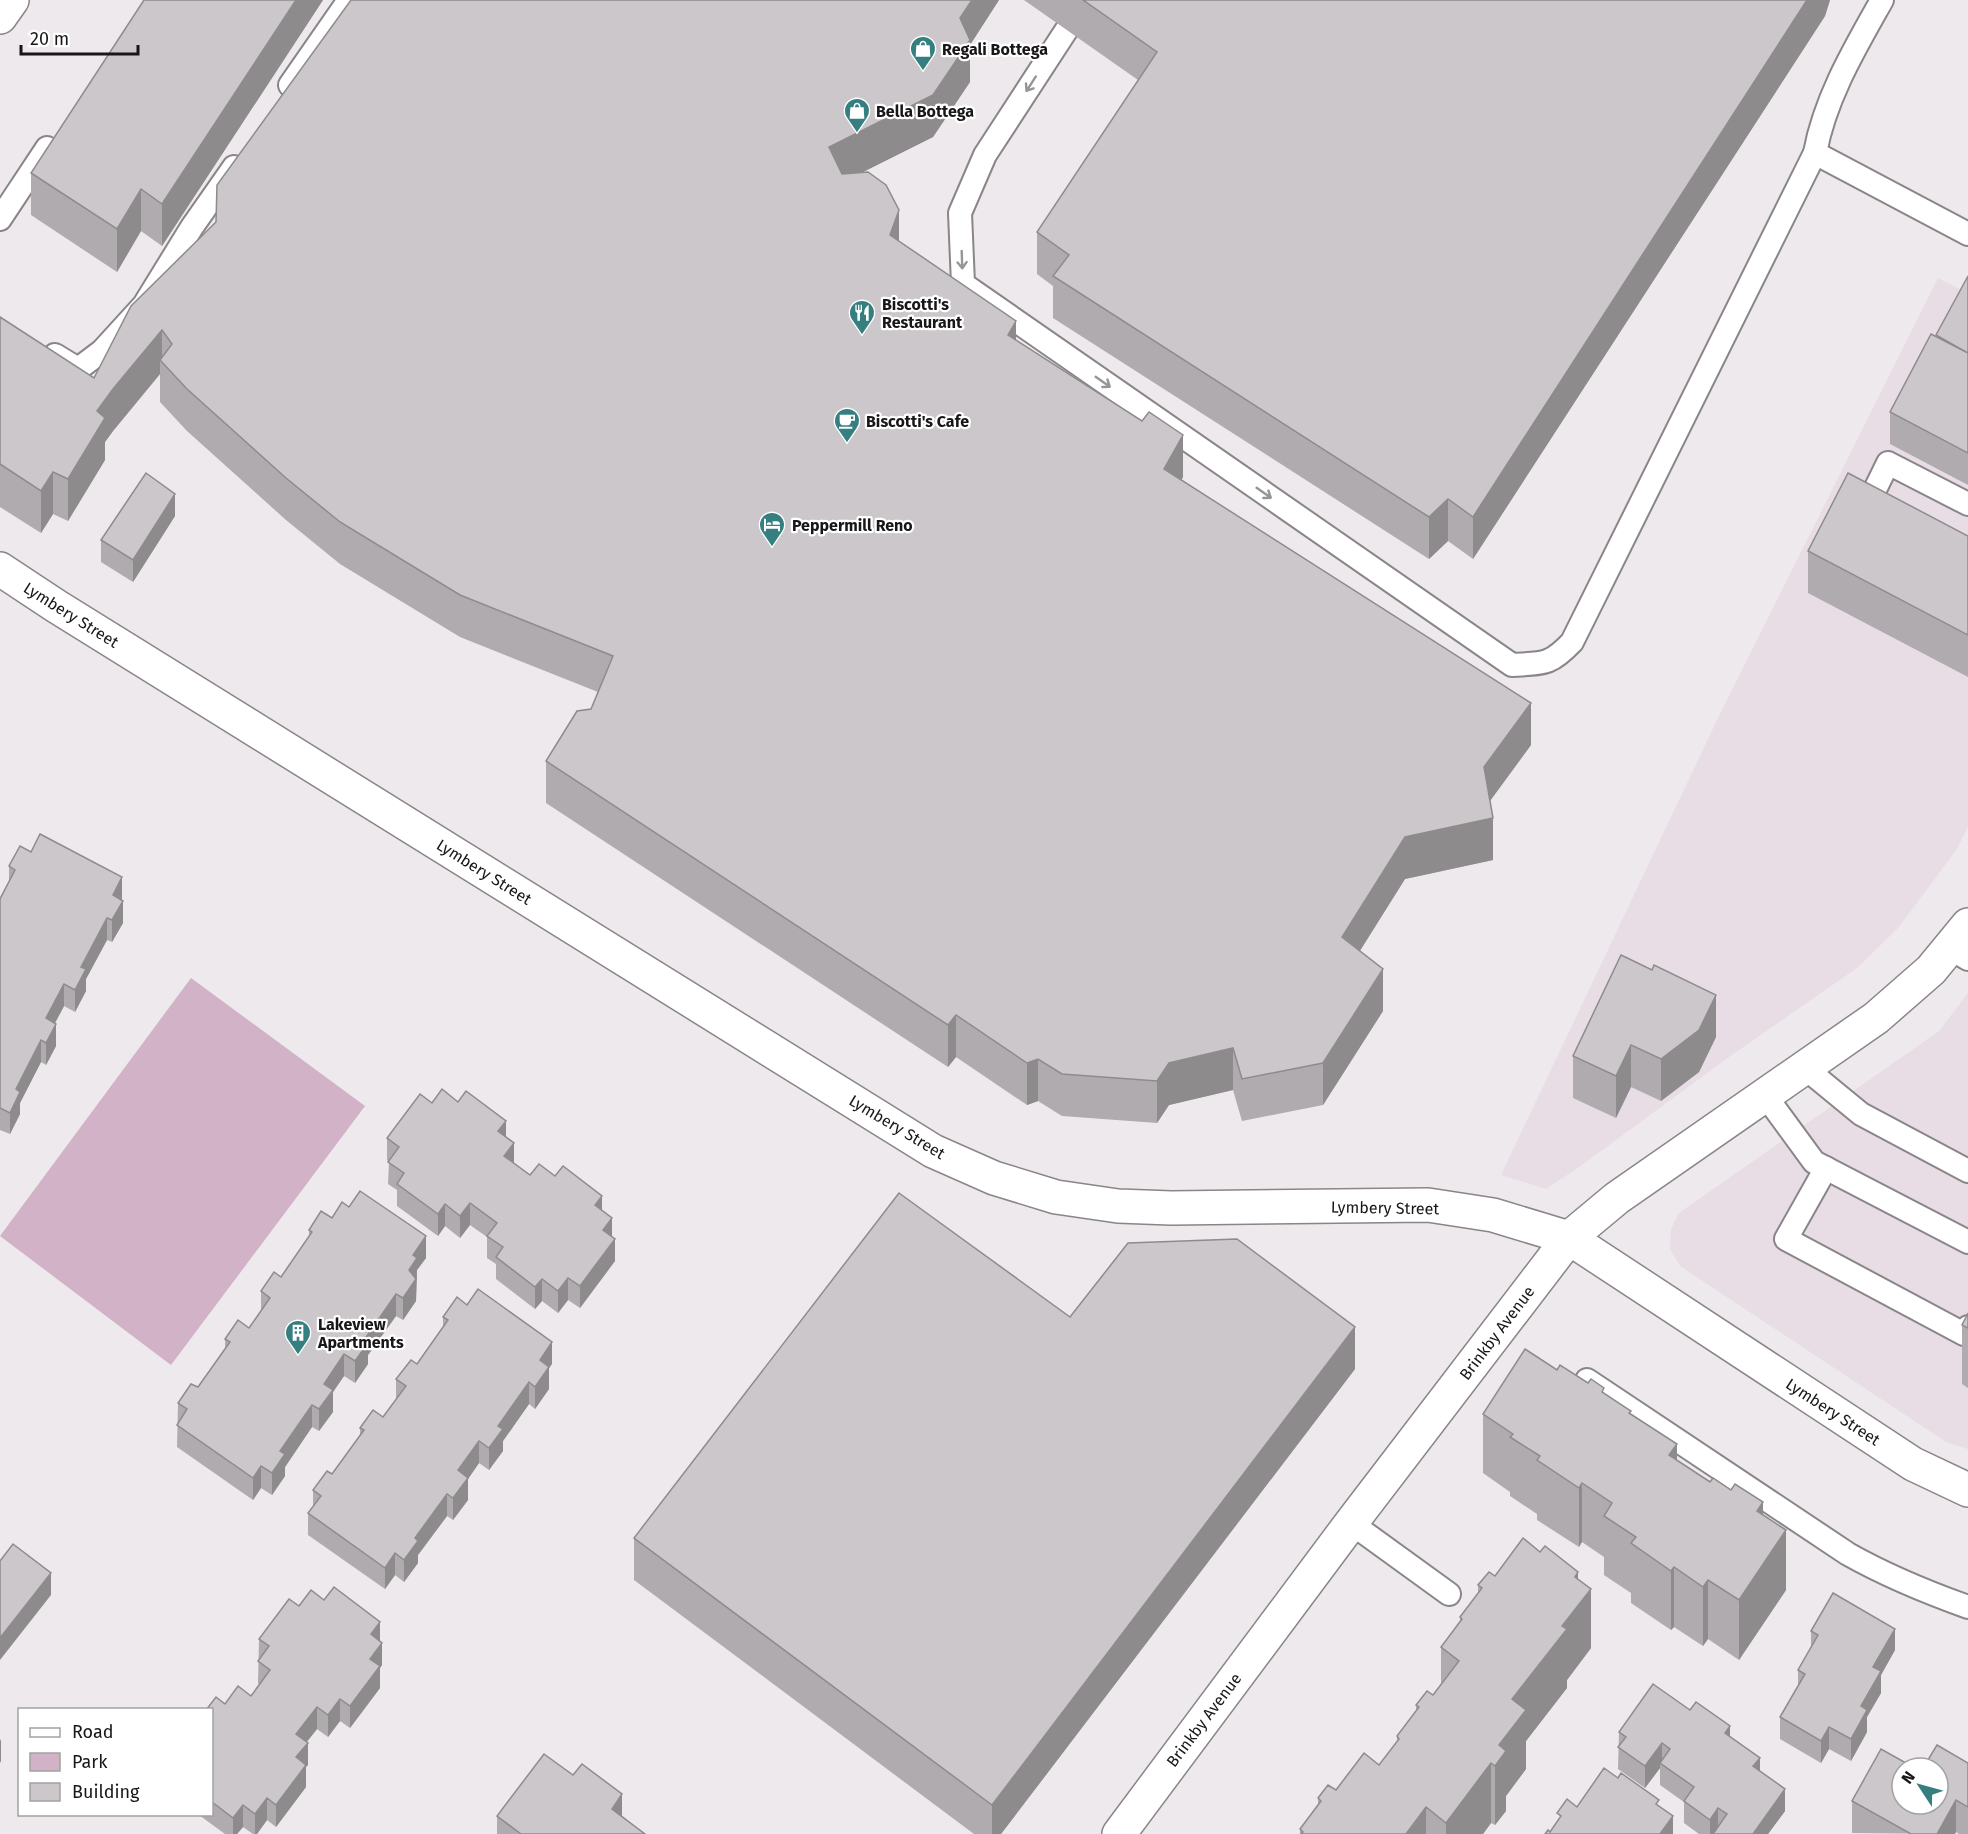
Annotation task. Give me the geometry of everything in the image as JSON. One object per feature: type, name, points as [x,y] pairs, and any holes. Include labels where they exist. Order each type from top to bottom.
[{"type":"street","name":"Lymbery Street","points":[[0,569],[933,1151],[983,1174],[1056,1197],[1118,1206],[1183,1208],[1428,1206],[1493,1215],[1569,1238],[1913,1464],[1968,1490]]},
{"type":"street","name":"Brinkby Avenue","points":[[1119,1834],[1351,1523],[1569,1238],[1617,1198],[1876,1018],[1962,944]]},
{"type":"lane","points":[[277,104],[349,0]]},
{"type":"lane","points":[[1086,0],[985,155],[960,213],[963,284],[1512,665],[1548,662],[1572,642],[1815,153],[1819,134],[1842,71],[1882,0]]},
{"type":"lane","points":[[0,219],[59,129]]},
{"type":"lane","points":[[39,345],[78,369],[102,351],[144,305],[192,227],[244,151]]},
{"type":"lane","points":[[1815,153],[1968,234]]},
{"type":"lane","points":[[1885,523],[1864,512],[1888,464],[1968,504]]},
{"type":"lane","points":[[1805,1068],[1861,1114],[1966,1164]]},
{"type":"lane","points":[[1765,1095],[1814,1162],[1968,1242]]},
{"type":"lane","points":[[1826,1168],[1786,1239],[1964,1334],[1968,1327]]},
{"type":"lane","points":[[1587,1380],[1848,1554],[1882,1573],[1968,1607]]},
{"type":"lane","points":[[1351,1523],[1449,1594]]},
{"type":"shaded area","points":[[1938,278],[1968,293],[1968,827],[1957,849],[1898,928],[1857,968],[1546,1189],[1501,1175],[1718,718]]},
{"type":"shaded area","points":[[1968,993],[1968,1449],[1946,1442],[1680,1266],[1670,1249],[1671,1229],[1679,1213],[1939,1031]]},
{"type":"green space","points":[[191,978],[365,1106],[171,1365],[0,1236]]},
{"type":"building","points":[[144,0],[296,0],[162,204],[141,189],[117,229],[31,173]]},
{"type":"building","name":"Peppermill Reno","points":[[351,0],[972,0],[960,18],[970,40],[933,95],[829,147],[842,174],[868,172],[886,185],[899,210],[890,235],[1016,321],[1008,335],[1142,421],[1149,412],[1183,435],[1164,469],[1531,703],[1484,767],[1493,818],[1405,837],[1342,937],[1383,969],[1323,1063],[1242,1079],[1233,1048],[1169,1063],[1157,1081],[1062,1074],[1038,1059],[1027,1063],[956,1015],[948,1025],[546,761],[577,711],[591,709],[613,656],[460,595],[340,522],[286,478],[187,389],[160,360],[172,344],[162,330],[97,411],[105,418],[68,479],[53,472],[41,491],[0,464],[0,317],[94,378],[131,306],[216,222],[217,185]]},
{"type":"building","points":[[1083,0],[1807,0],[1473,517],[1448,499],[1429,517],[1053,276],[1069,255],[1037,232],[1157,52]]},
{"type":"building","points":[[1968,276],[1968,353],[1936,335]]},
{"type":"building","points":[[1931,334],[1968,353],[1968,453],[1890,412]]},
{"type":"building","points":[[146,473],[175,494],[133,560],[101,540]]},
{"type":"building","points":[[1848,473],[1968,536],[1968,635],[1808,551]]},
{"type":"building","points":[[40,834],[122,877],[113,895],[123,901],[112,920],[107,918],[81,967],[86,969],[75,990],[64,984],[46,1018],[56,1024],[46,1043],[41,1040],[16,1089],[20,1092],[10,1113],[0,1108],[0,899],[15,870],[9,866],[20,846],[31,852]]},
{"type":"building","points":[[1621,955],[1652,970],[1654,965],[1716,995],[1699,1030],[1661,1059],[1631,1045],[1616,1076],[1573,1056]]},
{"type":"building","points":[[442,1089],[458,1102],[466,1091],[506,1121],[498,1131],[514,1143],[504,1156],[530,1175],[539,1164],[555,1176],[563,1166],[602,1196],[595,1205],[612,1218],[603,1230],[615,1239],[580,1286],[568,1278],[558,1291],[542,1279],[535,1287],[496,1257],[503,1247],[487,1236],[497,1223],[470,1203],[460,1216],[445,1204],[438,1214],[397,1184],[404,1173],[388,1162],[399,1147],[387,1138],[420,1094],[432,1103]]},
{"type":"building","name":"Lakeview Apartments","points":[[360,1191],[426,1236],[413,1255],[417,1258],[409,1270],[416,1279],[403,1298],[396,1294],[364,1340],[368,1343],[355,1361],[344,1354],[324,1384],[333,1390],[319,1409],[312,1405],[280,1451],[285,1454],[272,1473],[261,1466],[253,1478],[177,1425],[187,1409],[178,1403],[191,1384],[198,1387],[230,1342],[225,1339],[238,1320],[249,1328],[270,1298],[261,1291],[274,1272],[281,1277],[312,1232],[309,1230],[321,1211],[332,1218],[342,1202],[349,1207]]},
{"type":"building","points":[[899,1193],[1070,1317],[1128,1243],[1237,1239],[1355,1327],[992,1805],[634,1538]]},
{"type":"building","name":"Lakeview Apartments","points":[[478,1289],[552,1342],[540,1360],[549,1367],[535,1387],[529,1382],[498,1426],[503,1429],[489,1448],[479,1441],[458,1470],[468,1478],[453,1498],[447,1494],[415,1538],[418,1541],[404,1560],[395,1553],[385,1568],[308,1513],[321,1496],[313,1490],[327,1471],[332,1474],[364,1430],[360,1428],[373,1410],[383,1417],[406,1386],[396,1379],[411,1360],[417,1364],[448,1320],[443,1317],[457,1297],[467,1305]]},
{"type":"building","points":[[1968,1313],[1968,1328],[1962,1325]]},
{"type":"building","points":[[1525,1349],[1557,1370],[1560,1365],[1588,1383],[1591,1379],[1604,1388],[1602,1392],[1631,1411],[1629,1413],[1677,1444],[1669,1455],[1710,1482],[1713,1478],[1731,1490],[1735,1484],[1763,1502],[1757,1511],[1786,1530],[1739,1600],[1708,1580],[1703,1587],[1674,1567],[1671,1571],[1631,1543],[1636,1537],[1604,1516],[1612,1503],[1582,1483],[1579,1488],[1537,1460],[1540,1456],[1510,1437],[1513,1434],[1483,1414]]},
{"type":"building","points":[[1523,1538],[1540,1552],[1545,1546],[1578,1572],[1575,1577],[1591,1589],[1562,1626],[1567,1629],[1512,1699],[1526,1710],[1499,1745],[1506,1751],[1495,1766],[1491,1763],[1446,1823],[1426,1807],[1406,1834],[1301,1834],[1303,1832],[1300,1829],[1321,1801],[1318,1798],[1328,1785],[1336,1790],[1364,1753],[1379,1765],[1419,1707],[1416,1705],[1427,1691],[1433,1695],[1459,1661],[1441,1647],[1482,1588],[1478,1585],[1489,1572],[1495,1576]]},
{"type":"building","points":[[13,1544],[51,1573],[0,1638],[0,1561]]},
{"type":"building","points":[[334,1587],[380,1622],[371,1634],[382,1643],[370,1659],[380,1666],[350,1706],[340,1699],[328,1715],[317,1707],[296,1734],[308,1743],[296,1757],[306,1765],[276,1805],[267,1798],[255,1814],[243,1805],[233,1818],[213,1803],[213,1708],[208,1708],[216,1697],[225,1704],[238,1686],[251,1696],[270,1670],[258,1661],[269,1646],[259,1639],[289,1599],[299,1606],[311,1590],[324,1600]]},
{"type":"building","points":[[1833,1593],[1895,1629],[1873,1667],[1881,1671],[1861,1706],[1867,1710],[1851,1739],[1829,1727],[1821,1741],[1780,1717],[1805,1674],[1798,1670],[1818,1635],[1811,1631]]},
{"type":"building","points":[[1653,1684],[1690,1710],[1696,1702],[1730,1726],[1725,1733],[1760,1758],[1753,1766],[1785,1789],[1753,1834],[1713,1834],[1727,1814],[1718,1808],[1710,1820],[1684,1801],[1694,1787],[1660,1763],[1670,1749],[1662,1743],[1645,1766],[1618,1747],[1626,1737],[1619,1732]]},
{"type":"building","points":[[1937,1745],[1968,1763],[1968,1807],[1956,1800],[1950,1811],[1950,1756],[1930,1756]]},
{"type":"building","points":[[1881,1749],[1894,1756],[1890,1756],[1890,1816],[1947,1816],[1937,1834],[1911,1834],[1852,1801]]},
{"type":"building","points":[[544,1754],[573,1775],[582,1764],[622,1794],[612,1809],[645,1834],[521,1834],[497,1816]]},
{"type":"building","points":[[1604,1768],[1618,1778],[1621,1773],[1659,1800],[1656,1804],[1673,1816],[1660,1834],[1545,1834],[1548,1830],[1550,1832],[1561,1816],[1557,1813],[1567,1799],[1577,1807]]},
{"type":"place","name":"Regali Bottega","points":[[923,72]]},
{"type":"place","name":"Bella Bottega","points":[[857,134]]},
{"type":"place","name":"Biscotti's Restaurant","points":[[862,336]]},
{"type":"place","name":"Biscotti's Cafe","points":[[847,444]]},
{"type":"place","name":"Peppermill Reno","points":[[772,548]]},
{"type":"place","name":"Lakeview Apartments","points":[[298,1356]]}]
